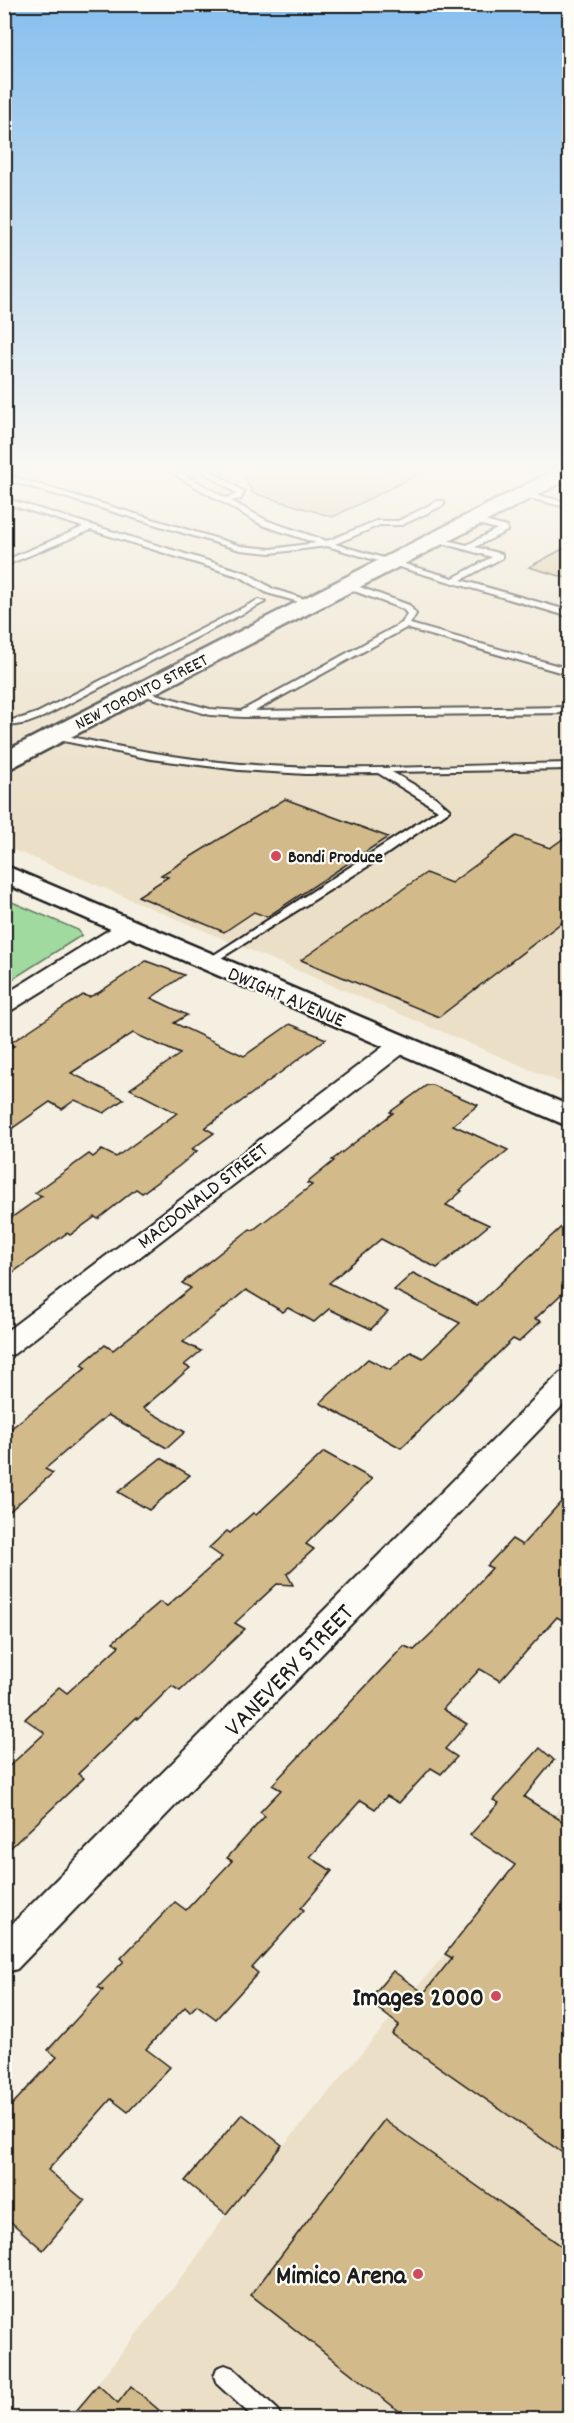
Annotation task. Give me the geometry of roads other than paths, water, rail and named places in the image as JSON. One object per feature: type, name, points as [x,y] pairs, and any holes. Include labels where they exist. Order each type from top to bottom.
[{"type":"street","name":"NEW TORONTO STREET","points":[[7,759],[346,585]]},
{"type":"street","name":"DWIGHT AVENUE","points":[[4,873],[570,1118]]},
{"type":"street","points":[[4,1005],[128,928]]},
{"type":"street","name":"MACDONALD STREET","points":[[4,1347],[400,1045]]},
{"type":"street","name":"VANEVERY STREET","points":[[4,1957],[570,1380]]},
{"type":"lane","points":[[260,585],[270,591],[313,603]]},
{"type":"lane","points":[[243,714],[405,625],[412,614],[406,607],[346,585]]},
{"type":"lane","points":[[471,585],[570,614]]},
{"type":"lane","points":[[4,724],[24,721],[40,715],[261,602]]},
{"type":"lane","points":[[405,625],[570,672]]},
{"type":"lane","points":[[137,692],[210,712],[243,714],[570,711]]},
{"type":"lane","points":[[52,736],[151,756],[239,767],[306,771],[570,766]]},
{"type":"lane","points":[[210,962],[445,810],[431,799],[379,769]]},
{"type":"lane","points":[[225,2376],[270,2418]]},
{"type":"place","name":"Bondi Produce","points":[[276,856]]},
{"type":"place","name":"Images 2000","points":[[496,1996]]},
{"type":"place","name":"Mimico Arena","points":[[418,2274]]}]
